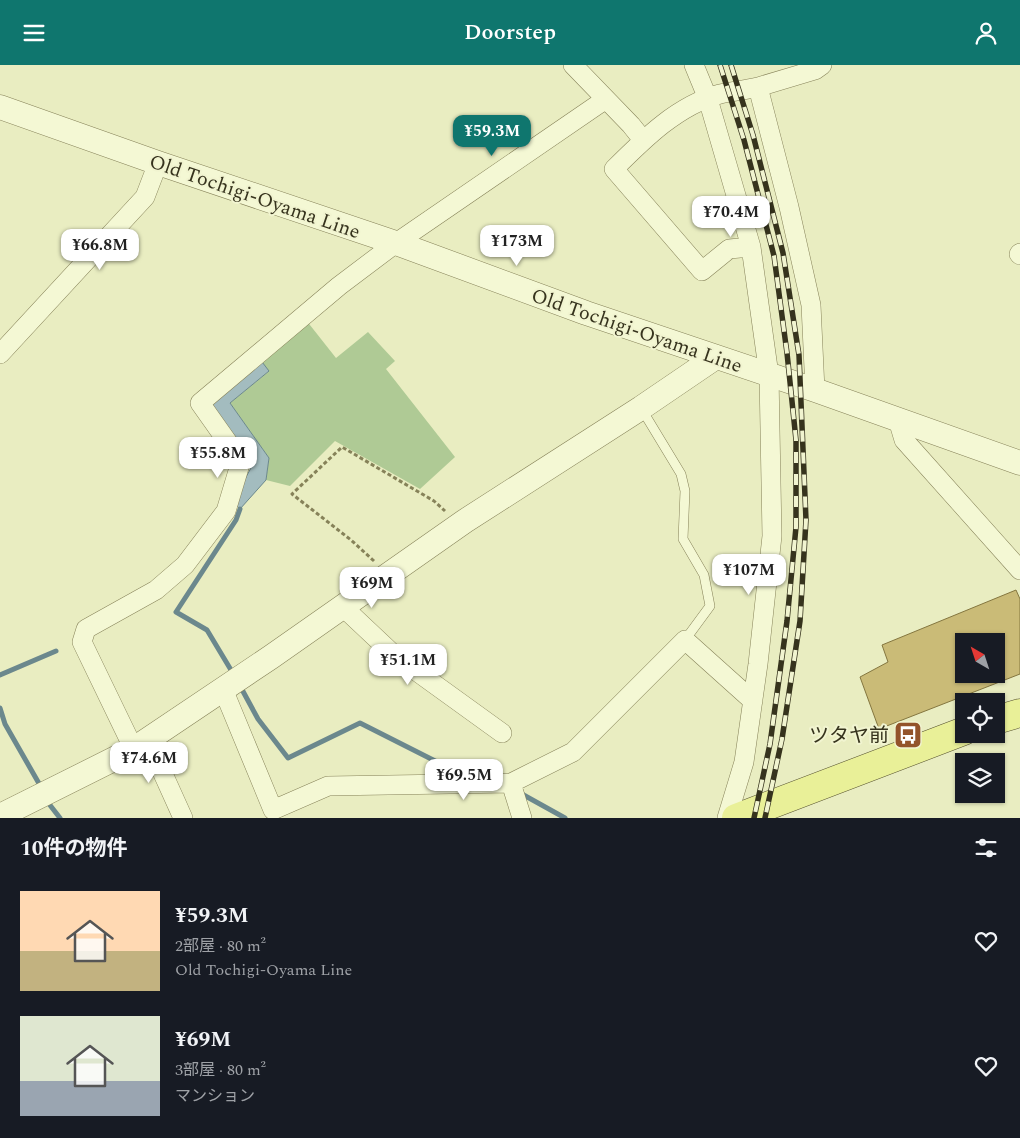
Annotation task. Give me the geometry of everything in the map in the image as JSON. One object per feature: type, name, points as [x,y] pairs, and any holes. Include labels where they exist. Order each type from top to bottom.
[{"type":"main road","points":[[1005,717],[1020,713]]},
{"type":"main road","points":[[736,818],[785,808],[955,735]]},
{"type":"street","points":[[573,65],[643,140]]},
{"type":"street","points":[[694,65],[708,99],[751,247],[769,375],[772,536],[744,762],[727,818]]},
{"type":"street","points":[[751,247],[729,249],[702,271],[614,169],[643,140],[680,112],[719,95],[758,87],[815,70],[822,65]]},
{"type":"street","points":[[758,87],[789,207],[811,305],[815,390]]},
{"type":"street","points":[[183,818],[160,767],[139,760],[82,642],[86,629],[156,590],[185,565],[226,511],[241,461],[200,403],[339,285],[396,243],[606,99]]},
{"type":"street","name":"Old Tochigi-Oyama Line","points":[[0,107],[158,163],[396,243],[586,313],[815,390],[1020,463]]},
{"type":"street","points":[[0,354],[145,197],[158,163]]},
{"type":"street","points":[[0,816],[134,749],[465,521],[641,408],[716,357]]},
{"type":"street","points":[[898,420],[904,440],[1020,571]]},
{"type":"street","points":[[342,606],[394,655],[502,733]]},
{"type":"street","points":[[223,689],[271,814],[328,786],[510,783],[573,752],[685,640],[753,701]]},
{"type":"street","points":[[510,783],[522,818]]},
{"type":"lane","points":[[641,408],[681,474],[685,491],[684,539],[704,575],[710,606],[685,640]]},
{"type":"path","points":[[388,574],[351,540],[292,494],[342,447],[434,501],[452,516]]},
{"type":"green space","points":[[306,320],[336,358],[368,332],[395,361],[386,369],[455,457],[420,489],[335,441],[290,486],[266,480],[269,458],[230,403],[268,372],[259,358]]},
{"type":"water","points":[[259,358],[269,371],[230,403],[269,458],[266,480],[240,509],[233,502],[253,464],[214,413],[212,402]]},
{"type":"building","points":[[1016,590],[1020,599],[1020,674],[1005,680],[1005,633],[955,633],[955,683],[997,683],[971,693],[955,693],[955,699],[879,729],[860,677],[888,662],[882,645]]},
{"type":"waterway","points":[[234,675],[207,630],[176,612],[236,520],[240,509]]},
{"type":"waterway","points":[[0,675],[56,651]]},
{"type":"waterway","points":[[239,684],[258,719],[288,758],[360,723],[455,771],[485,773],[493,777]]},
{"type":"waterway","points":[[0,708],[5,724],[41,787]]},
{"type":"waterway","points":[[520,793],[565,818]]},
{"type":"waterway","points":[[46,800],[60,818]]},
{"type":"railway","points":[[720,65],[744,140],[774,256],[796,440],[796,527],[787,621],[770,744],[754,818]]},
{"type":"railway","points":[[731,65],[753,135],[783,253],[799,355],[806,520],[800,621],[782,739],[765,818]]},
{"type":"place","name":"ツタヤ前","points":[[908,735]]}]
